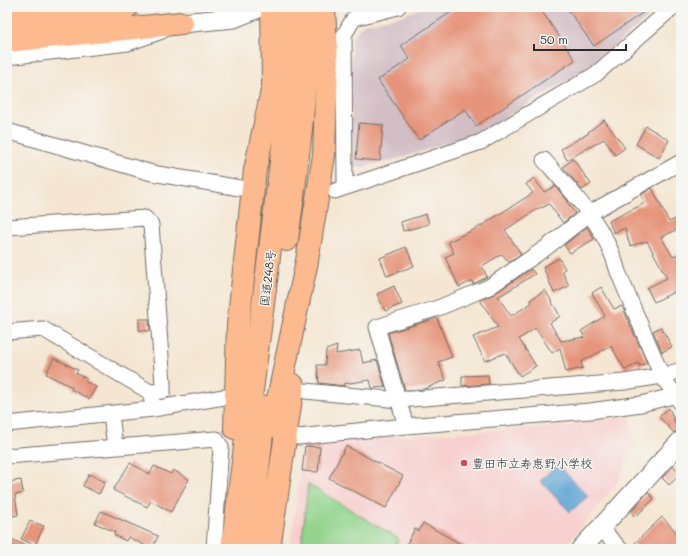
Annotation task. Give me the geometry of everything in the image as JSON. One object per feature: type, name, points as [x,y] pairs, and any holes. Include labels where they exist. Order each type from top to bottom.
[{"type":"highway","points":[[7,20],[127,7]]},
{"type":"highway","points":[[269,549],[292,435],[263,414],[238,325],[254,178],[273,86],[272,7]]},
{"type":"highway","name":"国道248号","points":[[289,7],[291,40],[292,138]]},
{"type":"highway","name":"国道248号","points":[[249,549],[259,468],[263,414],[292,138],[307,53],[303,7]]},
{"type":"highway","points":[[231,549],[263,414],[309,283],[307,261],[324,154],[327,65],[324,7]]},
{"type":"highway","points":[[7,41],[182,23]]},
{"type":"street","points":[[7,57],[128,43],[182,23],[234,18],[261,7]]},
{"type":"street","points":[[398,7],[354,18],[344,35],[340,189],[481,142],[596,74],[673,7]]},
{"type":"street","points":[[7,131],[152,172],[240,188]]},
{"type":"street","points":[[292,435],[590,411],[679,398],[662,376],[618,272],[613,254],[590,213],[544,160]]},
{"type":"street","points":[[406,426],[377,328],[438,308],[489,286],[547,247],[590,213],[681,162]]},
{"type":"street","points":[[7,227],[145,218],[152,225],[163,391],[150,392],[43,329],[7,332]]},
{"type":"street","points":[[263,414],[399,400],[624,382],[662,376],[681,370]]},
{"type":"street","points":[[150,392],[153,409]]},
{"type":"street","points":[[7,424],[153,409],[224,397]]},
{"type":"street","points":[[111,414],[115,447]]},
{"type":"street","points":[[7,456],[216,439],[221,447],[214,549]]},
{"type":"street","points":[[581,549],[681,441]]},
{"type":"street","points":[[600,527],[620,549]]},
{"type":"shaded area","points":[[424,7],[660,7],[588,68],[479,133],[401,158],[352,169],[351,39],[363,24],[401,16]]},
{"type":"shaded area","name":"豊田市立寿恵野小学校","points":[[629,415],[635,442],[617,483],[563,549],[290,549],[304,441],[555,427]]},
{"type":"green space","points":[[308,484],[399,539],[394,549],[301,549]]},
{"type":"water","points":[[557,464],[588,496],[570,512],[540,481]]},
{"type":"building","points":[[459,7],[539,7],[575,60],[476,126],[465,109],[419,140],[378,80],[410,59],[401,45]]},
{"type":"building","points":[[566,7],[651,7],[594,46]]},
{"type":"building","points":[[604,120],[625,148],[615,155],[604,139],[567,160],[561,149],[589,133],[588,132]]},
{"type":"building","points":[[359,123],[383,125],[380,161],[356,159]]},
{"type":"building","points":[[646,126],[669,140],[659,158],[636,144]]},
{"type":"building","points":[[573,159],[591,184],[582,190],[563,167]]},
{"type":"building","points":[[534,178],[544,192],[555,186],[568,201],[567,202],[575,213],[563,223],[549,204],[542,208],[541,207],[505,230],[521,254],[509,262],[502,254],[482,266],[487,277],[473,284],[472,281],[459,287],[445,257],[454,253],[448,242],[479,227],[533,193],[526,184]]},
{"type":"building","points":[[652,188],[669,222],[681,216],[681,228],[661,237],[673,257],[681,252],[681,301],[674,292],[654,302],[647,288],[667,278],[647,241],[630,246],[625,228],[614,233],[609,221],[645,203],[641,195]]},
{"type":"building","points":[[426,214],[429,224],[403,231],[401,222]]},
{"type":"building","points":[[587,227],[594,239],[570,253],[564,245]]},
{"type":"building","points":[[406,247],[414,266],[387,276],[380,258]]},
{"type":"building","points":[[559,258],[565,269],[562,271],[569,286],[554,293],[543,267]]},
{"type":"building","points":[[531,269],[535,274],[498,297],[511,316],[532,303],[530,300],[545,290],[560,316],[550,323],[561,341],[585,337],[581,331],[605,316],[592,293],[601,287],[614,309],[622,306],[647,363],[639,366],[638,363],[625,370],[611,346],[581,362],[583,368],[566,372],[560,348],[552,353],[536,328],[519,339],[536,366],[520,376],[505,353],[485,361],[473,337],[498,327],[480,300],[494,294]]},
{"type":"building","points":[[394,286],[402,304],[385,311],[377,294]]},
{"type":"building","points":[[437,318],[452,357],[438,362],[446,380],[424,389],[405,390],[388,333]]},
{"type":"building","points":[[139,319],[149,319],[150,331],[139,330]]},
{"type":"building","points":[[661,327],[672,347],[662,352],[653,331]]},
{"type":"building","points":[[337,346],[336,354],[360,350],[363,363],[377,360],[385,387],[372,388],[370,380],[343,384],[344,386],[319,383],[317,365],[325,365],[326,350]]},
{"type":"building","points":[[54,358],[78,370],[76,373],[87,379],[85,381],[96,387],[89,399],[71,389],[72,387],[46,374]]},
{"type":"building","points":[[488,375],[489,384],[462,386],[462,376]]},
{"type":"building","points":[[669,408],[678,430],[674,433],[659,417]]},
{"type":"building","points":[[305,446],[320,447],[318,472],[302,471]]},
{"type":"building","points":[[346,446],[403,476],[386,508],[329,478]]},
{"type":"building","points":[[130,463],[150,474],[154,466],[171,474],[173,470],[189,479],[171,512],[151,501],[147,507],[113,490]]},
{"type":"building","points":[[673,466],[681,474],[669,485],[662,478]]},
{"type":"building","points":[[89,474],[105,482],[99,494],[83,486]]},
{"type":"building","points":[[21,480],[23,493],[15,495],[18,515],[7,517],[7,482]]},
{"type":"building","points":[[648,492],[654,499],[635,517],[631,512]]},
{"type":"building","points":[[101,511],[158,536],[152,549],[128,537],[126,541],[114,535],[115,532],[95,523]]},
{"type":"building","points":[[662,517],[681,537],[681,549],[639,549],[634,544]]},
{"type":"building","points":[[30,521],[44,526],[35,545],[21,539]]},
{"type":"building","points":[[423,523],[470,549],[404,549],[415,529],[419,531]]},
{"type":"building","points":[[7,537],[33,549],[7,549]]},
{"type":"place","name":"豊田市立寿恵野小学校","points":[[464,463]]}]
